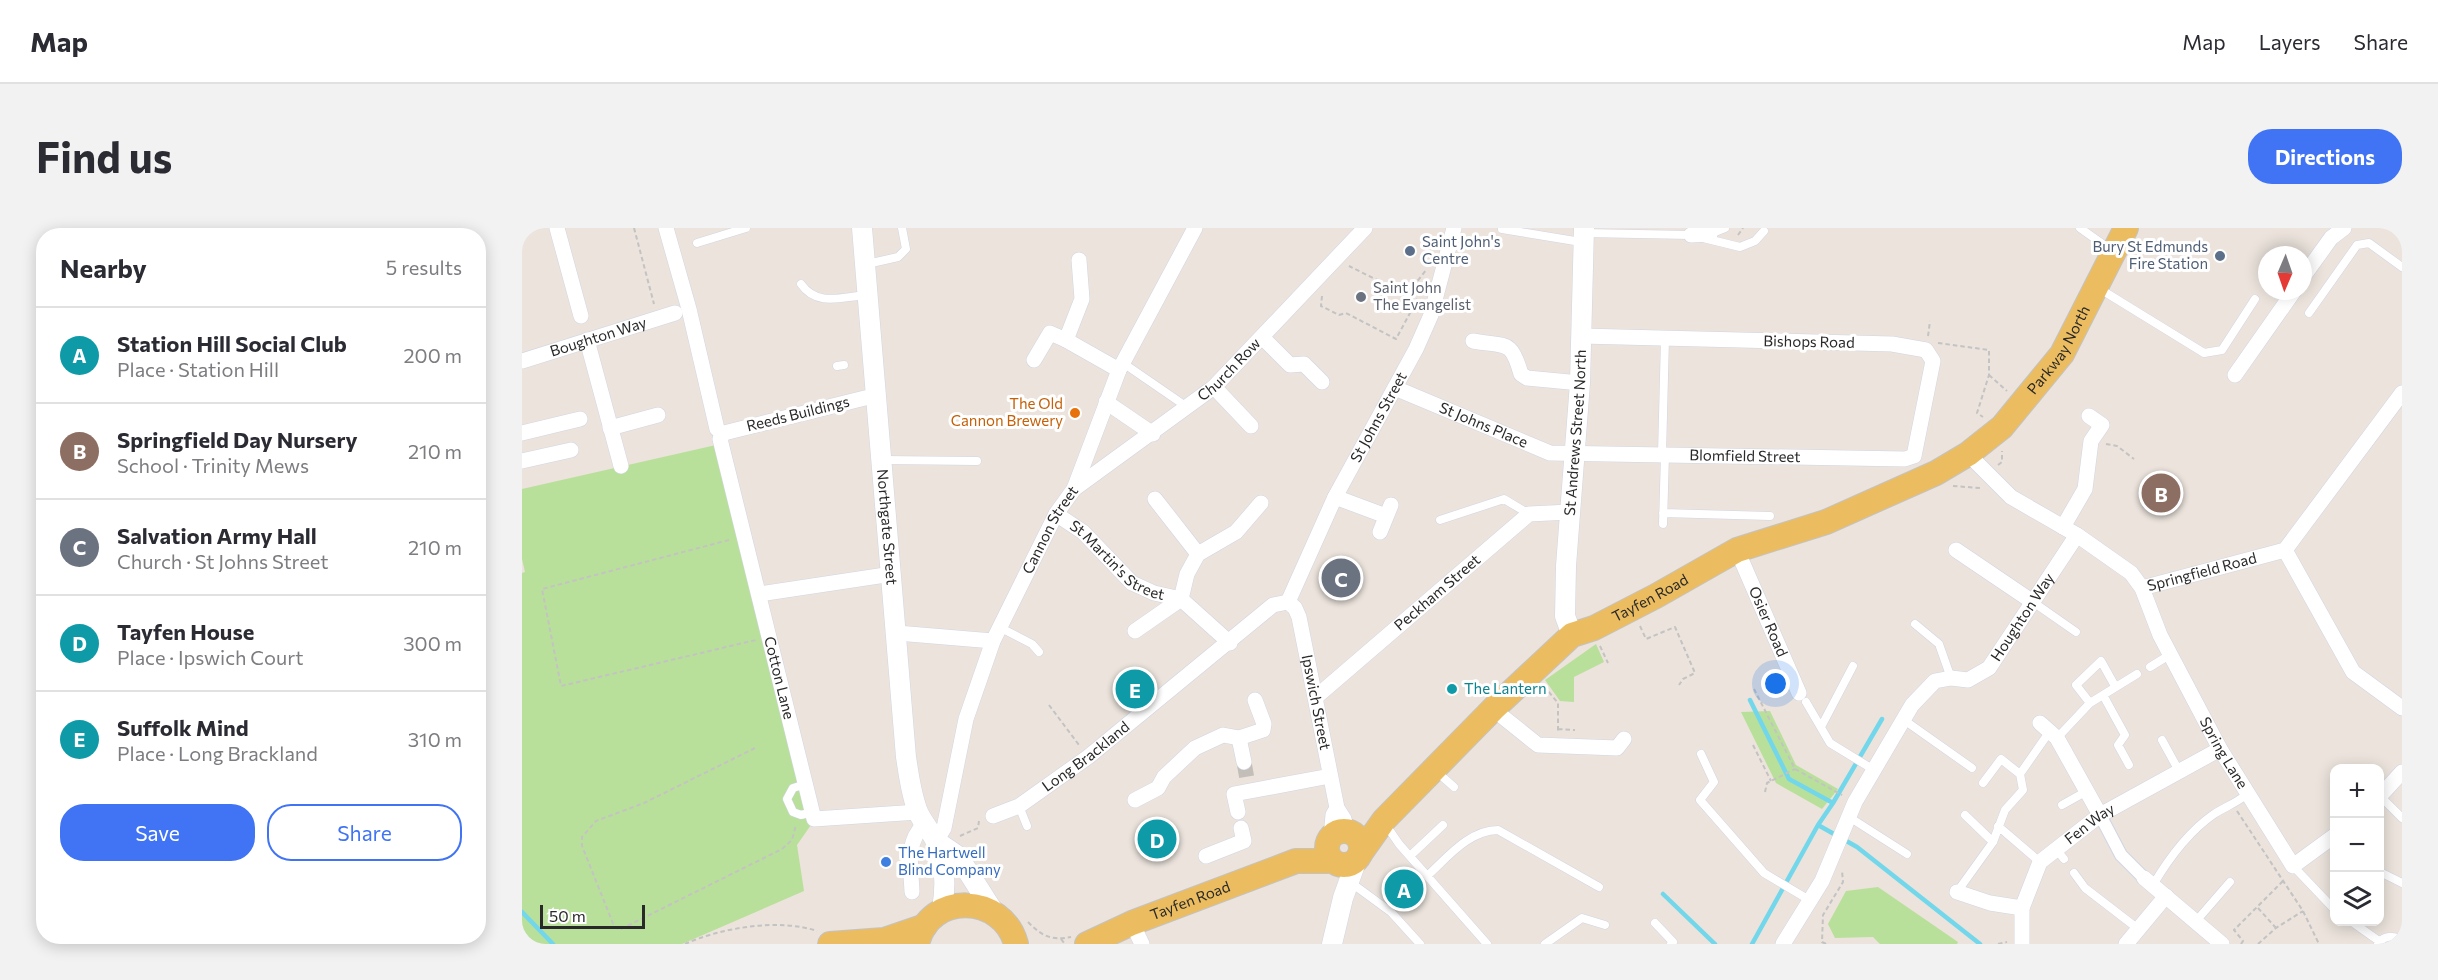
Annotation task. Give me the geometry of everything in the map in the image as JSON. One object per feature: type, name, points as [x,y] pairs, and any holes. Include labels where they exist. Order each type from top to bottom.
[{"type":"main road","name":"Parkway North","points":[[1968,454],[2002,427],[2062,354],[2126,228]]},
{"type":"main road","name":"Tayfen Road","points":[[1080,940],[1137,934],[1296,861],[1300,854],[1343,856],[1384,820],[1493,709],[1572,635],[1594,628],[1737,550],[1826,522],[1936,473],[1968,454]]},
{"type":"main road","points":[[826,938],[886,942],[928,926],[969,904],[983,907],[1006,927],[1032,944]]},
{"type":"street","points":[[557,228],[581,316]]},
{"type":"street","name":"Cotton Lane","points":[[666,228],[689,309],[813,812]]},
{"type":"street","name":"Northgate Street","points":[[862,228],[868,294],[868,362],[877,395],[906,757],[911,793],[921,818],[936,841],[947,884],[928,926]]},
{"type":"street","name":"Church Row","points":[[1074,489],[1153,434],[1214,387],[1365,228]]},
{"type":"street","name":"St Johns Street","points":[[1288,602],[1335,497],[1395,388],[1431,315],[1454,228]]},
{"type":"street","points":[[2312,265],[2331,238],[2344,228]]},
{"type":"street","name":"Cannon Street","points":[[936,841],[944,828],[966,719],[996,634],[1056,514],[1074,489],[1121,366],[1191,229]]},
{"type":"street","name":"St Andrews Street North","points":[[1572,635],[1565,616],[1580,383],[1584,234]]},
{"type":"street","points":[[1691,235],[1710,234]]},
{"type":"street","points":[[1066,340],[1082,299],[1079,260]]},
{"type":"street","points":[[2235,375],[2288,300]]},
{"type":"street","name":"Boughton Way","points":[[522,361],[675,313]]},
{"type":"street","points":[[1034,360],[1050,333],[1121,366]]},
{"type":"street","name":"Bishops Road","points":[[1581,336],[1892,344],[1926,350],[1933,361],[1914,456]]},
{"type":"street","points":[[1263,338],[1290,365],[1304,364],[1322,382]]},
{"type":"street","points":[[587,340],[621,466]]},
{"type":"street","points":[[1473,341],[1508,347],[1515,352],[1521,374],[1527,378],[1580,383]]},
{"type":"street","points":[[1214,387],[1251,426]]},
{"type":"street","name":"St Johns Place","points":[[1395,388],[1550,453],[1574,453]]},
{"type":"street","points":[[2402,393],[2285,550],[2353,672],[2402,708]]},
{"type":"street","name":"Reeds Buildings","points":[[719,432],[877,395]]},
{"type":"street","points":[[1106,402],[1153,434]]},
{"type":"street","points":[[522,433],[605,412]]},
{"type":"street","points":[[610,428],[658,415]]},
{"type":"street","points":[[2063,527],[2085,489],[2091,441],[2102,425],[2089,416]]},
{"type":"street","points":[[528,460],[571,450]]},
{"type":"street","name":"Blomfield Street","points":[[1574,453],[1905,459],[1914,456]]},
{"type":"street","name":"Springfield Road","points":[[1968,454],[2011,496],[2077,535],[2131,573],[2142,588],[2285,550]]},
{"type":"street","points":[[1335,497],[1389,510],[1380,532]]},
{"type":"street","points":[[1155,499],[1198,554],[1236,532],[1261,503]]},
{"type":"street","points":[[1529,513],[1570,512]]},
{"type":"street","name":"Peckham Street","points":[[1316,697],[1529,513]]},
{"type":"street","name":"St Martin's Street","points":[[1056,514],[1083,532],[1132,583],[1154,593],[1181,599],[1230,643]]},
{"type":"street","name":"Houghton Way","points":[[1783,944],[1811,900],[1855,802],[1922,692],[1935,681],[1951,678],[1968,680],[1989,668],[2077,535]]},
{"type":"street","name":"Osier Road","points":[[1737,550],[1802,697]]},
{"type":"street","points":[[1956,550],[2034,602]]},
{"type":"street","name":"St Martin's Street","points":[[1181,599],[1187,574],[1198,554]]},
{"type":"street","points":[[760,594],[892,574]]},
{"type":"street","name":"Spring Lane","points":[[2142,588],[2160,635],[2220,749],[2293,866]]},
{"type":"street","points":[[1135,631],[1181,599]]},
{"type":"street","name":"Long Brackland","points":[[993,816],[1019,806],[1088,757],[1230,643],[1273,605],[1288,602]]},
{"type":"street","name":"Ipswich Street","points":[[1288,602],[1295,608],[1299,617],[1337,808],[1333,815],[1343,856]]},
{"type":"street","points":[[897,633],[996,634]]},
{"type":"street","points":[[1135,800],[1158,788],[1164,777],[1195,748],[1223,735],[1239,738],[1263,730],[1264,724],[1255,700]]},
{"type":"street","points":[[1493,709],[1538,745],[1617,748],[1624,740]]},
{"type":"street","points":[[2049,731],[2087,791],[2121,855],[2223,944]]},
{"type":"street","points":[[1239,738],[1244,762]]},
{"type":"street","name":"Fen Way","points":[[2022,944],[2022,908],[2040,862],[2060,854],[2100,815],[2140,786],[2180,771],[2220,749]]},
{"type":"street","points":[[2384,792],[2402,772]]},
{"type":"street","points":[[1238,812],[1234,794],[1249,785],[1330,776]]},
{"type":"street","points":[[813,812],[814,819],[921,818],[911,845],[912,892]]},
{"type":"street","points":[[1206,856],[1244,841],[1242,828]]},
{"type":"street","points":[[2293,866],[2330,839]]},
{"type":"street","name":"Northgate Street","points":[[936,841],[958,856],[1006,927]]},
{"type":"street","points":[[1335,942],[1343,856]]},
{"type":"street","points":[[1957,892],[1990,903],[2022,908]]},
{"type":"street","points":[[2126,944],[2166,896]]},
{"type":"lane","points":[[697,243],[746,228]]},
{"type":"lane","points":[[866,264],[898,257],[906,249],[902,228]]},
{"type":"lane","points":[[1710,234],[1725,228]]},
{"type":"lane","points":[[2080,228],[2113,251]]},
{"type":"lane","points":[[1502,229],[1584,234],[1691,235],[1740,247],[1755,241],[1764,231]]},
{"type":"lane","points":[[2309,313],[2357,245],[2369,243],[2402,267]]},
{"type":"lane","points":[[801,284],[808,294],[826,300],[868,294]]},
{"type":"lane","points":[[2096,286],[2204,353],[2222,350],[2255,299]]},
{"type":"lane","points":[[1663,524],[1665,338]]},
{"type":"lane","points":[[1121,366],[1188,408]]},
{"type":"lane","points":[[883,460],[977,461]]},
{"type":"lane","points":[[1440,520],[1504,499],[1529,513]]},
{"type":"lane","points":[[1664,513],[1770,516]]},
{"type":"lane","points":[[2034,602],[2076,632]]},
{"type":"lane","points":[[1915,624],[1939,644],[1951,678]]},
{"type":"lane","points":[[996,634],[1032,644],[1039,652]]},
{"type":"lane","points":[[2150,667],[2171,654]]},
{"type":"lane","points":[[2090,704],[2076,685],[2101,661],[2115,686]]},
{"type":"lane","points":[[1821,727],[1853,666]]},
{"type":"lane","points":[[2020,774],[2049,731],[2115,686],[2137,674]]},
{"type":"lane","points":[[2103,695],[2125,735],[2118,745],[2129,765]]},
{"type":"lane","points":[[1802,697],[1830,743],[1874,770]]},
{"type":"lane","points":[[1904,720],[1972,768]]},
{"type":"lane","points":[[2162,740],[2180,771]]},
{"type":"lane","points":[[1701,754],[1714,782],[1700,800],[1764,873],[1811,900]]},
{"type":"lane","points":[[1957,892],[1994,842],[2005,810],[2023,790],[2020,774],[2001,759],[1983,783]]},
{"type":"lane","points":[[1434,770],[1454,787]]},
{"type":"lane","points":[[806,784],[793,788],[787,799],[793,812],[813,812]]},
{"type":"lane","points":[[2062,805],[2087,791]]},
{"type":"lane","points":[[2149,881],[2172,852],[2215,814],[2234,805],[2247,795]]},
{"type":"lane","points":[[2384,800],[2402,818]]},
{"type":"lane","points":[[1019,806],[1027,826]]},
{"type":"lane","points":[[1965,815],[1994,842]]},
{"type":"lane","points":[[1384,820],[1389,831],[1487,944]]},
{"type":"lane","points":[[1846,823],[1907,854]]},
{"type":"lane","points":[[1410,856],[1443,825]]},
{"type":"lane","points":[[1998,826],[2040,862]]},
{"type":"lane","points":[[1427,876],[1464,842],[1485,830],[1498,830],[1599,887]]},
{"type":"lane","points":[[1343,856],[1420,944]]},
{"type":"lane","points":[[2293,866],[2330,905]]},
{"type":"lane","points":[[2074,873],[2085,888],[2137,928]]},
{"type":"lane","points":[[2384,874],[2402,883]]},
{"type":"lane","points":[[2197,920],[2230,882]]},
{"type":"lane","points":[[1545,944],[1582,918],[1605,925]]},
{"type":"lane","points":[[1655,923],[1673,942],[1671,944]]},
{"type":"lane","points":[[2358,926],[2378,943],[2387,937],[2396,937],[2402,941]]},
{"type":"path","points":[[634,228],[658,319]]},
{"type":"path","points":[[1399,304],[1433,262],[1445,261]]},
{"type":"path","points":[[1324,293],[1320,301],[1321,306],[1339,315],[1346,313],[1396,339],[1417,300],[1346,264]]},
{"type":"path","points":[[1937,342],[1989,350],[1989,375],[1977,413],[1982,417],[1990,412]]},
{"type":"path","points":[[1989,375],[2013,397]]},
{"type":"path","points":[[2091,441],[2117,446],[2134,459]]},
{"type":"path","points":[[1951,486],[1962,484],[1981,488]]},
{"type":"path","points":[[743,535],[542,589],[561,686],[770,638]]},
{"type":"path","points":[[1637,620],[1648,645]]},
{"type":"path","points":[[1646,639],[1675,627],[1695,673],[1683,678],[1680,685]]},
{"type":"path","points":[[1598,642],[1608,663]]},
{"type":"path","points":[[1531,673],[1558,703],[1558,746]]},
{"type":"path","points":[[1754,689],[1795,769],[1855,802]]},
{"type":"path","points":[[1048,705],[1088,757]]},
{"type":"path","points":[[1558,729],[1575,730]]},
{"type":"path","points":[[1753,745],[1771,781]]},
{"type":"path","points":[[755,748],[644,803],[596,821],[588,828],[582,837],[582,846],[614,926],[619,930],[782,849],[796,832],[797,813]]},
{"type":"path","points":[[1765,792],[1767,783],[1795,769]]},
{"type":"path","points":[[957,837],[978,828],[978,822],[993,816]]},
{"type":"path","points":[[1826,944],[1821,943],[1823,915],[1843,882],[1842,871],[1833,853]]},
{"type":"path","points":[[2247,944],[2242,942],[2234,930],[2282,881],[2303,911],[2319,944]]},
{"type":"path","points":[[2257,907],[2276,928]]},
{"type":"path","points":[[2258,944],[2276,928],[2303,911]]},
{"type":"path","points":[[685,944],[727,929],[788,926],[826,938]]},
{"type":"path","points":[[1052,944],[1053,939],[1080,940]]},
{"type":"path","points":[[1061,939],[1065,944]]},
{"type":"green space","points":[[716,445],[813,822],[797,845],[804,891],[682,944],[522,944],[522,573],[525,572],[522,559],[522,489]]},
{"type":"green space","points":[[1596,644],[1604,662],[1574,677],[1574,702],[1560,701],[1545,680]]},
{"type":"green space","points":[[1770,711],[1796,765],[1838,789],[1822,809],[1776,783],[1741,712]]},
{"type":"green space","points":[[1878,887],[1958,942],[1957,944],[1880,944],[1873,937],[1835,938],[1828,924],[1846,891]]},
{"type":"waterway","points":[[1750,700],[1789,779],[1833,803],[1818,825],[1857,847],[1980,944]]},
{"type":"waterway","points":[[1833,803],[1882,719]]},
{"type":"waterway","points":[[1752,944],[1818,825]]},
{"type":"waterway","points":[[1663,894],[1715,944]]},
{"type":"waterway","points":[[522,912],[553,944]]},
{"type":"tunnel","points":[[1244,762],[1247,779]]},
{"type":"place","name":"Saint John's Centre","points":[[1410,251]]},
{"type":"place","name":"Bury St Edmunds Fire Station","points":[[2220,256]]},
{"type":"place","name":"Saint John The Evangelist","points":[[1361,297]]},
{"type":"place","name":"The Old Cannon Brewery","points":[[1075,413]]},
{"type":"place","name":"Springfield Day Nursery","points":[[2161,493]]},
{"type":"place","name":"Salvation Army Hall","points":[[1341,578]]},
{"type":"place","name":"Suffolk Mind","points":[[1135,689]]},
{"type":"place","name":"The Lantern","points":[[1452,689]]},
{"type":"place","name":"Tayfen House","points":[[1157,839]]},
{"type":"place","name":"The Hartwell Blind Company","points":[[886,862]]},
{"type":"place","name":"Station Hill Social Club","points":[[1404,889]]}]
